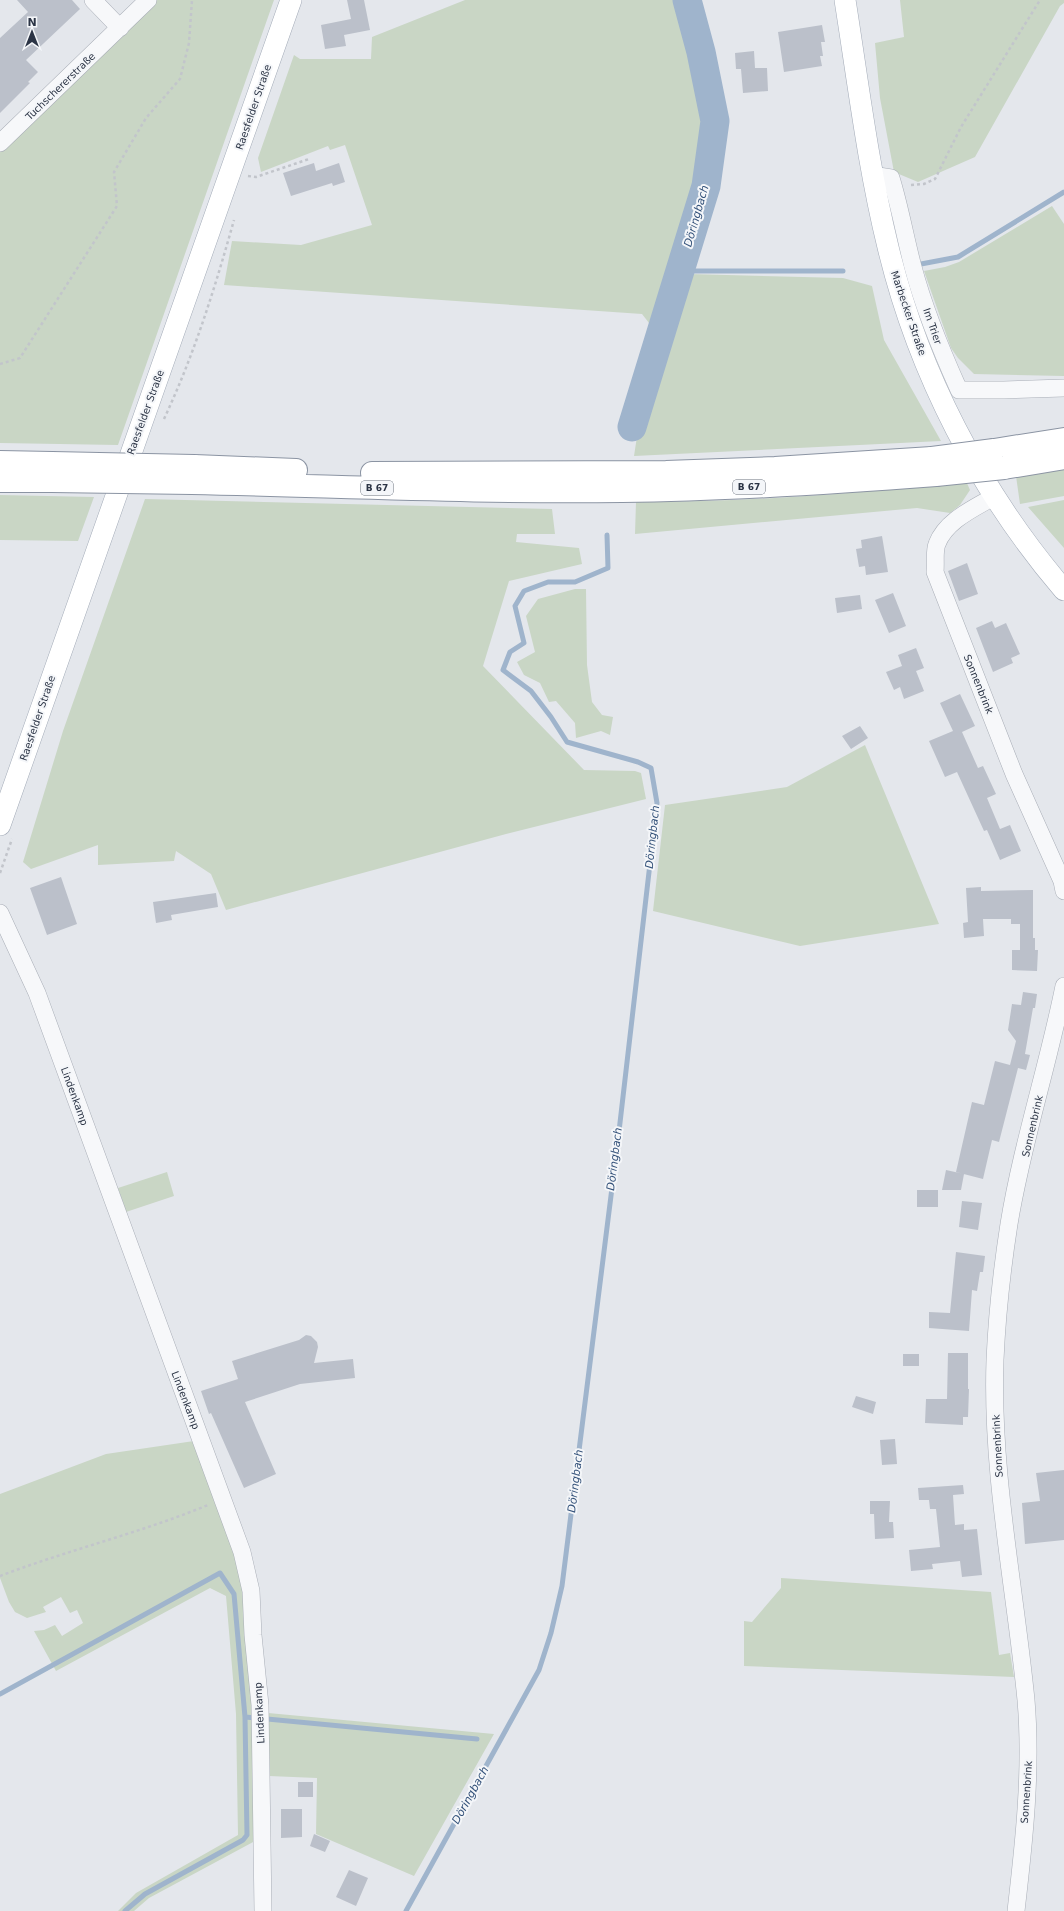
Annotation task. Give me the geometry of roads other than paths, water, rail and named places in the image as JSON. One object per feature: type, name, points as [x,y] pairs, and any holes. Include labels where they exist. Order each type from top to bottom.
[{"type":"highway","name":"B 67","points":[[999,459],[1064,440]]},
{"type":"highway","name":"B 67","points":[[0,462],[52,472],[193,474],[556,474],[934,466],[999,459],[1064,458]]},
{"type":"highway","name":"B 67","points":[[0,481],[52,472]]},
{"type":"main road","name":"Raesfelder Straße","points":[[0,825],[291,0]]},
{"type":"main road","name":"Marbecker Straße","points":[[845,0],[882,176],[890,255],[914,332],[937,389],[962,441],[995,496],[1024,539],[1064,590]]},
{"type":"street","points":[[93,0],[120,28]]},
{"type":"street","name":"Tuchschererstraße","points":[[0,143],[148,0]]},
{"type":"street","name":"Im Trier","points":[[882,176],[901,212],[917,279],[941,349],[959,390],[1064,388]]},
{"type":"street","name":"Sonnenbrink","points":[[995,496],[963,515],[948,528],[937,544],[935,572],[1014,774],[1062,881],[1064,892]]},
{"type":"street","name":"Lindenkamp","points":[[0,913],[37,993],[242,1552],[251,1591],[253,1635],[260,1705],[263,1911]]},
{"type":"street","name":"Sonnenbrink","points":[[1016,1911],[1029,1771],[1026,1702],[1004,1539],[999,1481],[995,1422],[995,1360],[1000,1299],[1010,1223],[1060,1025],[1064,986]]},
{"type":"waterway","name":"Döringbach","points":[[632,427],[706,186],[715,121],[701,52],[687,0]]},
{"type":"waterway","points":[[921,264],[958,257],[1064,192]]},
{"type":"waterway","points":[[680,271],[843,271]]},
{"type":"waterway","name":"Döringbach","points":[[406,1911],[539,1670],[551,1633],[562,1586],[618,1140],[657,803],[651,768],[638,762],[567,742],[551,717],[531,691],[503,670],[510,652],[524,643],[515,606],[524,591],[548,582],[575,582],[608,568],[607,535]]},
{"type":"waterway","points":[[0,1694],[220,1573],[234,1594],[245,1717]]},
{"type":"waterway","points":[[125,1911],[145,1894],[243,1840],[247,1835],[245,1717],[477,1739]]}]
